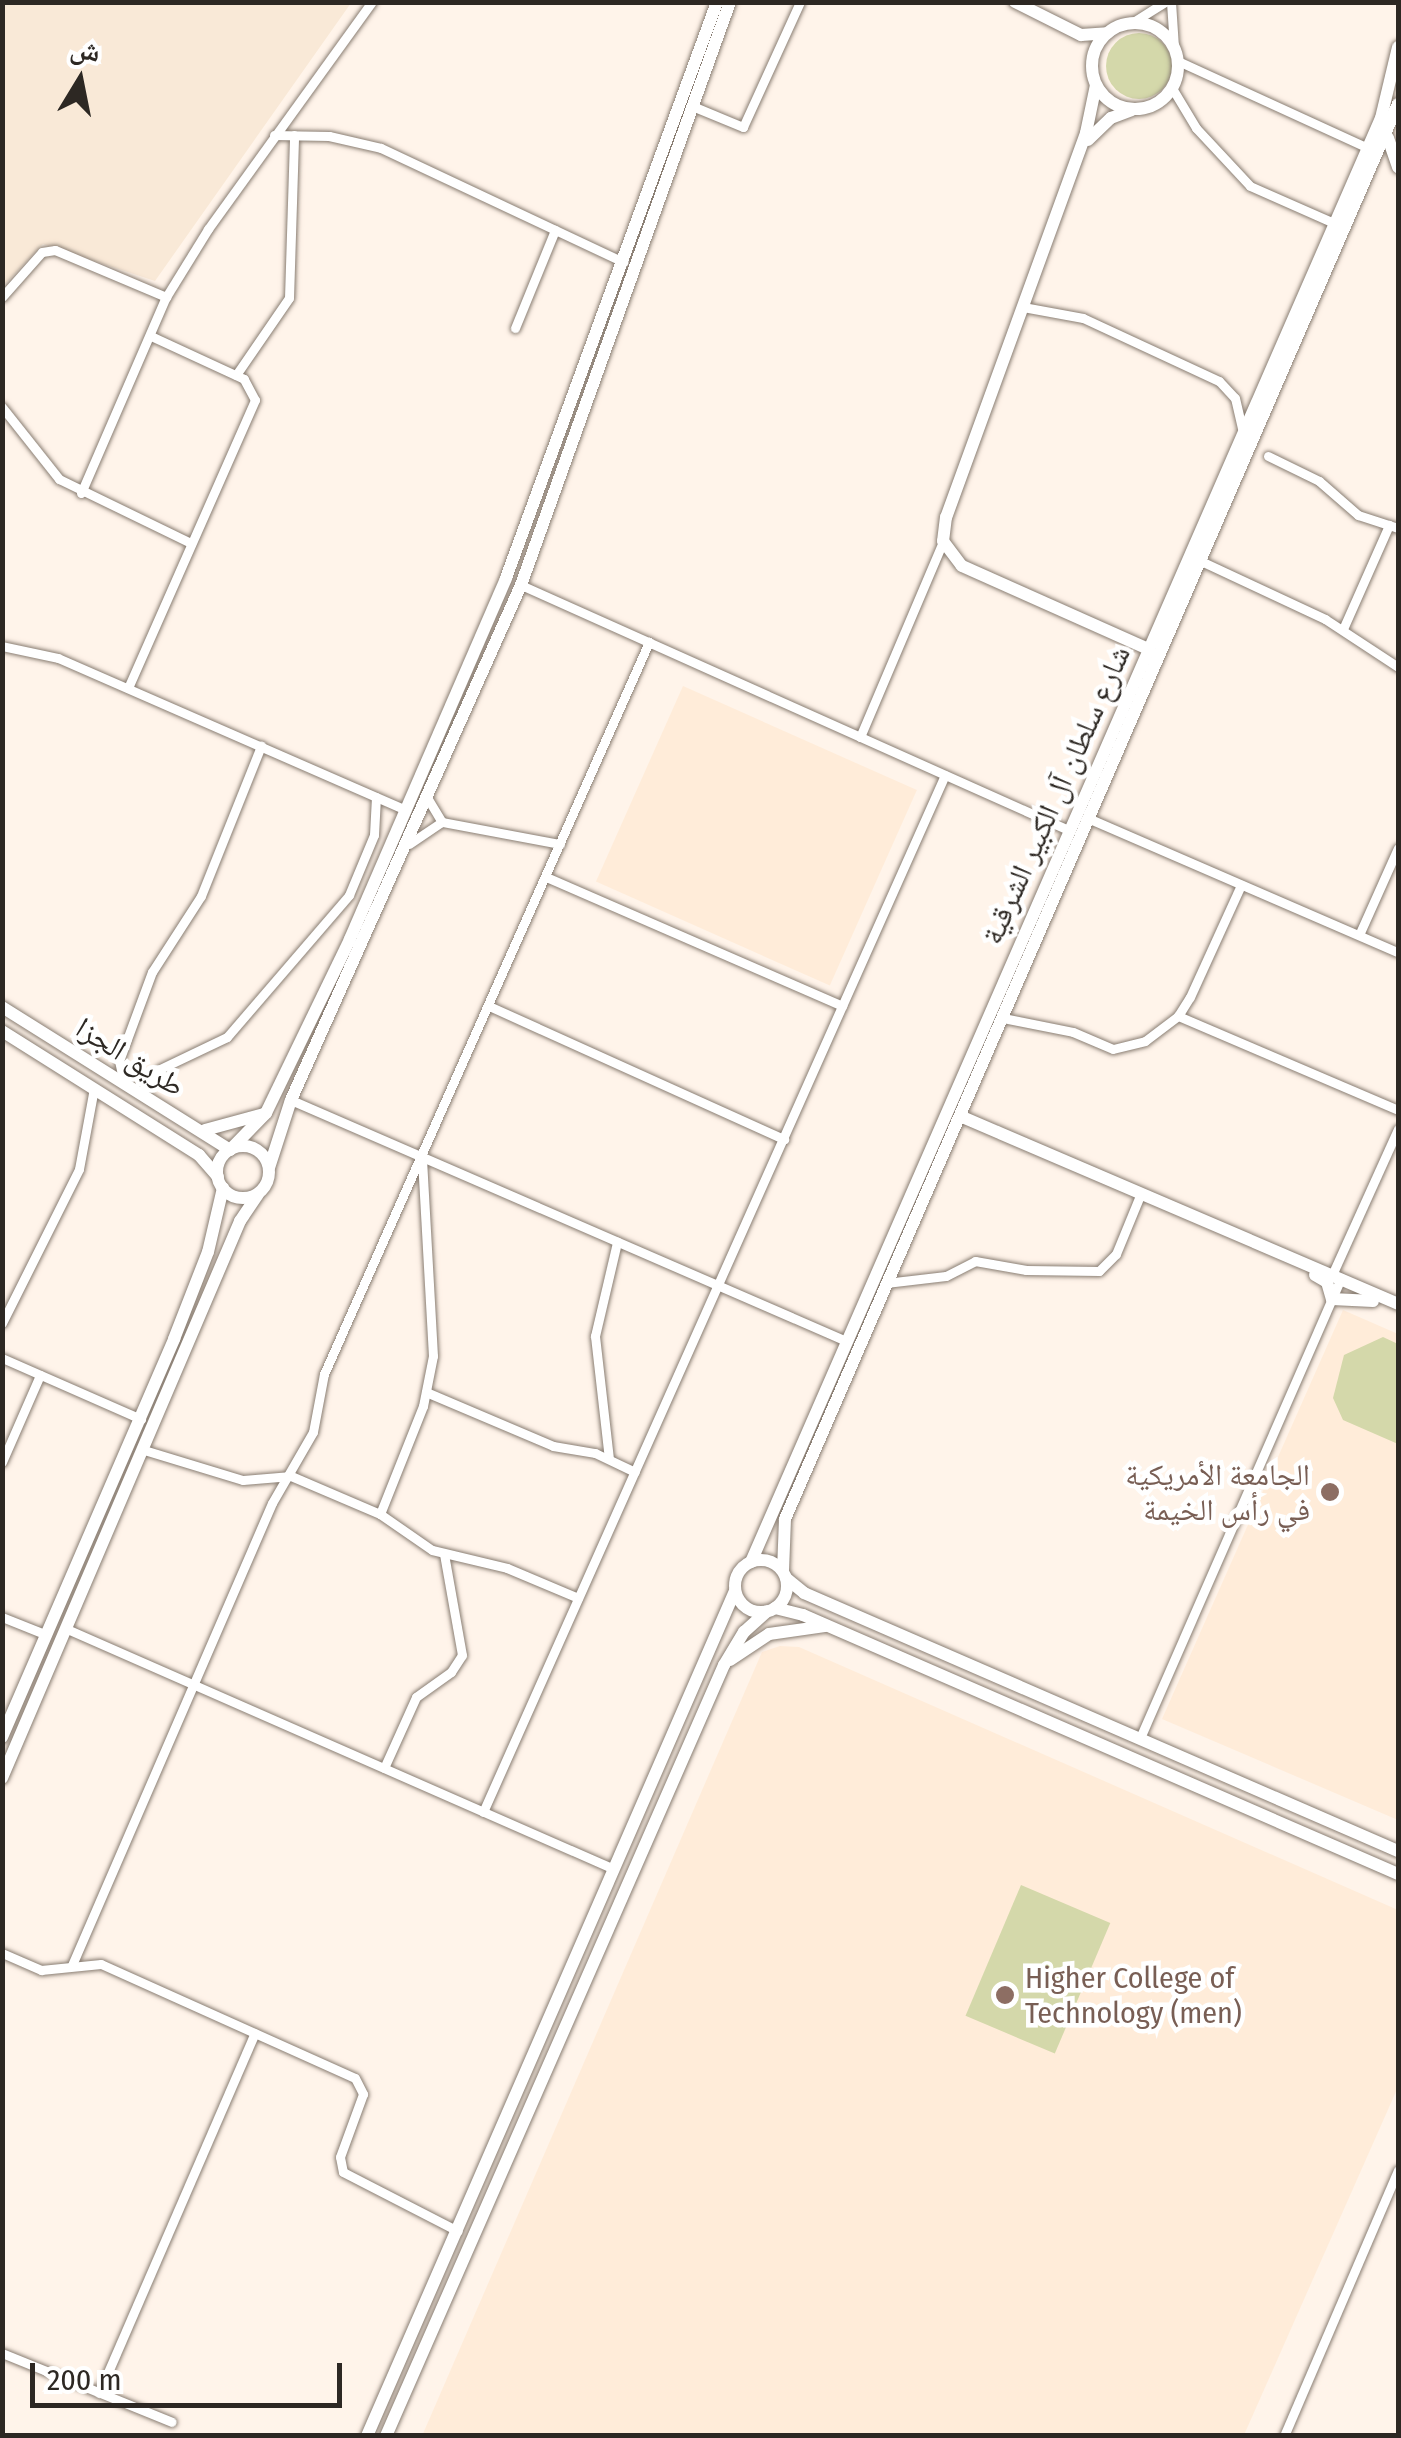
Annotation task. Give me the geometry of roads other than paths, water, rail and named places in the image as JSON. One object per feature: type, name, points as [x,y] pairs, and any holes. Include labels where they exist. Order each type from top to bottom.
[{"type":"main road","points":[[2,1737],[208,1252],[220,1182],[230,1150],[266,1113],[406,810],[506,578],[716,2]]},
{"type":"main road","points":[[2,1778],[240,1220],[258,1194],[291,1100],[409,844],[521,585],[697,108],[730,2]]},
{"type":"main road","points":[[1015,2],[1065,29],[1107,33],[1130,24],[1148,25],[1176,54],[1172,88],[1099,126],[1078,154]]},
{"type":"main road","points":[[1065,29],[1092,65],[1096,85],[1078,154],[943,541],[962,566],[1148,649]]},
{"type":"main road","points":[[1092,65],[1107,33]]},
{"type":"main road","name":"شارع سلطان آل الكبير الشرقية","points":[[751,1562],[1066,829],[1368,148],[1398,47]]},
{"type":"main road","points":[[1096,85],[1106,98],[1137,109]]},
{"type":"main road","name":"شارع سلطان آل الكبير الشرقية","points":[[785,1575],[785,1520],[1388,138],[1398,104]]},
{"type":"main road","points":[[1370,179],[1398,167],[1388,138]]},
{"type":"main road","name":"طريق الجزا","points":[[2,1007],[205,1130],[230,1150]]},
{"type":"main road","name":"طريق الجزا","points":[[2,1030],[199,1154],[220,1182]]},
{"type":"main road","points":[[205,1130],[234,1128],[266,1113]]},
{"type":"main road","points":[[960,1116],[1336,1276],[1398,1307]]},
{"type":"main road","points":[[230,1150],[256,1150],[269,1168]]},
{"type":"main road","points":[[220,1182],[240,1198],[258,1194]]},
{"type":"main road","points":[[1285,1254],[1327,1282],[1332,1300],[1357,1296],[1398,1307]]},
{"type":"main road","points":[[367,2436],[735,1590],[738,1573],[751,1562],[769,1561],[804,1593],[1398,1851]]},
{"type":"main road","points":[[386,2436],[724,1665],[786,1596],[785,1575]]},
{"type":"main road","points":[[735,1590],[750,1610],[771,1610],[828,1626],[1398,1874]]},
{"type":"main road","points":[[724,1665],[769,1634],[828,1626]]},
{"type":"street","points":[[81,493],[166,297],[274,135],[372,2]]},
{"type":"street","points":[[697,108],[742,127],[800,2]]},
{"type":"street","points":[[1130,24],[1168,2],[1176,54],[1368,148]]},
{"type":"street","points":[[1172,88],[1196,128],[1250,186],[1334,223]]},
{"type":"street","points":[[274,135],[381,148],[623,262]]},
{"type":"street","points":[[236,375],[289,298],[294,135]]},
{"type":"street","points":[[515,328],[555,230]]},
{"type":"street","points":[[2,297],[42,252],[55,250],[166,297]]},
{"type":"street","points":[[1023,307],[1084,318],[1219,381],[1235,398],[1242,432]]},
{"type":"street","points":[[128,688],[254,408],[249,385],[236,375],[151,336]]},
{"type":"street","points":[[2,408],[40,461],[81,493],[192,543]]},
{"type":"street","points":[[1268,456],[1319,482],[1358,514],[1394,527],[1343,629]]},
{"type":"street","points":[[860,737],[943,541]]},
{"type":"street","points":[[1203,562],[1343,629],[1398,668]]},
{"type":"street","points":[[521,585],[1066,829]]},
{"type":"street","points":[[72,1965],[272,1503],[291,1476],[312,1432],[324,1374],[649,642]]},
{"type":"street","points":[[2,646],[8,652],[43,652],[406,810]]},
{"type":"street","points":[[124,1084],[119,1061],[160,955],[207,882],[261,746]]},
{"type":"street","points":[[483,1812],[945,775]]},
{"type":"street","points":[[140,1094],[160,1069],[226,1037],[349,895],[374,836],[376,797]]},
{"type":"street","points":[[428,799],[442,822]]},
{"type":"street","points":[[1090,818],[1398,952]]},
{"type":"street","points":[[409,844],[442,822],[560,844]]},
{"type":"street","points":[[1358,935],[1398,848]]},
{"type":"street","points":[[546,878],[842,1006]]},
{"type":"street","points":[[1002,1018],[1073,1032],[1113,1049],[1145,1041],[1178,1016],[1241,885]]},
{"type":"street","points":[[489,1006],[784,1138]]},
{"type":"street","points":[[1178,1016],[1398,1110]]},
{"type":"street","points":[[100,1068],[119,1061]]},
{"type":"street","points":[[2,1323],[79,1169],[94,1088]]},
{"type":"street","points":[[291,1100],[844,1340]]},
{"type":"street","points":[[1140,1738],[1332,1300],[1336,1276],[1398,1130]]},
{"type":"street","points":[[380,1514],[426,1392],[435,1322],[422,1157]]},
{"type":"street","points":[[886,1284],[946,1276],[982,1261],[1026,1270],[1099,1270],[1116,1254],[1140,1193]]},
{"type":"street","points":[[608,1459],[595,1336],[617,1242]]},
{"type":"street","points":[[2,1358],[140,1419]]},
{"type":"street","points":[[2,1462],[40,1374]]},
{"type":"street","points":[[426,1392],[552,1446],[608,1459],[635,1472]]},
{"type":"street","points":[[144,1450],[243,1480],[291,1476],[380,1514],[444,1554],[507,1568],[578,1598]]},
{"type":"street","points":[[384,1768],[416,1697],[451,1672],[462,1655],[444,1554]]},
{"type":"street","points":[[2,1617],[47,1635]]},
{"type":"street","points":[[67,1629],[614,1869]]},
{"type":"street","points":[[2,1953],[41,1970],[101,1964],[362,2087],[340,2157],[350,2179],[458,2230]]},
{"type":"street","points":[[99,2392],[256,2034]]},
{"type":"street","points":[[1284,2436],[1398,2170]]},
{"type":"street","points":[[2,2353],[172,2422]]},
{"type":"place","name":"الجامعة الأمريكية في رأس الخيمة","points":[[1330,1492]]},
{"type":"place","name":"Higher College of Technology (men)","points":[[1005,1995]]}]
